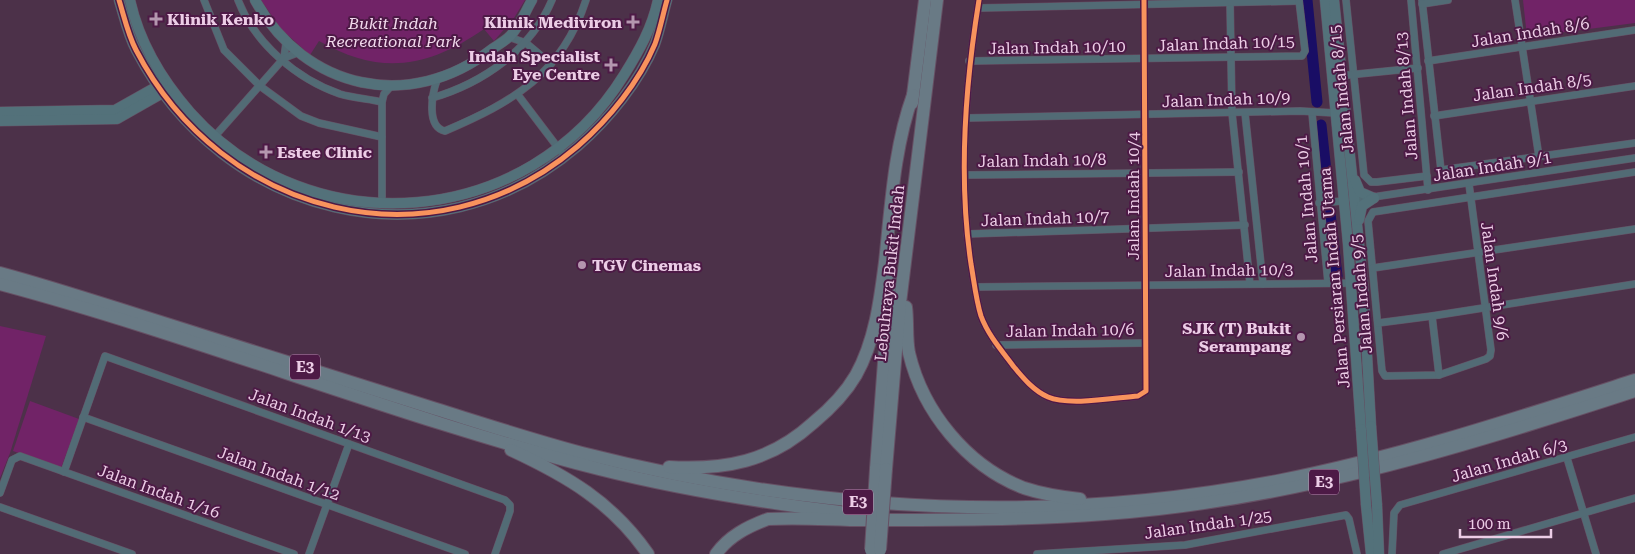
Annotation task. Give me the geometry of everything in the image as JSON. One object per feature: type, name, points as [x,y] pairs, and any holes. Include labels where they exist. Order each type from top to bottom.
[{"type":"highway","name":"Lebuhraya Bukit Indah","points":[[875,552],[890,281],[925,0]]},
{"type":"highway","name":"Lebuhraya Bukit Indah","points":[[881,469],[937,0]]},
{"type":"highway","points":[[610,460],[665,467],[704,469],[740,464],[771,452],[805,431],[836,403],[855,376],[869,347],[876,319],[906,114],[913,95]]},
{"type":"highway","name":"E3","points":[[0,273],[511,432],[610,460],[730,486],[855,502],[988,508],[1110,502],[1223,490],[1280,480],[1395,453],[1505,422],[1635,380]]},
{"type":"highway","name":"E3","points":[[0,284],[463,430],[598,468],[692,490],[900,519],[1003,520],[1106,514],[1217,502],[1284,491],[1352,476],[1495,436],[1635,391]]},
{"type":"highway","points":[[903,287],[908,348],[916,374],[932,409],[957,443],[982,465],[1024,488],[1059,496],[1110,502]]},
{"type":"highway","points":[[463,430],[547,467],[574,483],[596,498],[623,522],[648,554]]},
{"type":"highway","points":[[716,554],[725,542],[751,526],[768,519],[900,519]]},
{"type":"street","points":[[119,0],[135,49],[205,141],[254,176],[312,203],[364,213],[415,214],[462,206],[498,195],[532,179],[565,157],[598,128],[618,104],[639,72],[655,44],[667,0]]},
{"type":"street","points":[[130,0],[140,33],[165,87],[215,136],[265,170],[312,192],[367,203],[423,203],[469,193],[522,172],[558,148],[584,127],[608,101],[642,46],[658,0]]},
{"type":"street","points":[[204,0],[224,50],[260,86],[301,116],[319,123],[382,136]]},
{"type":"street","points":[[238,0],[259,35],[283,60],[318,85],[343,94],[382,102]]},
{"type":"street","points":[[255,0],[264,17],[297,53],[339,76],[391,86],[437,80],[469,65],[509,37],[517,28],[532,0]]},
{"type":"street","points":[[432,95],[485,77],[523,41],[552,0]]},
{"type":"street","points":[[437,80],[432,95],[434,122],[439,128],[445,131],[482,115],[518,95],[551,64],[561,52],[580,18],[586,0]]},
{"type":"street","points":[[996,345],[982,317],[974,287],[967,234],[966,118],[970,61],[978,4],[1299,0]]},
{"type":"street","name":"Jalan Indah 10/15","points":[[1145,59],[1300,56],[1306,51],[1299,0]]},
{"type":"street","name":"Jalan Persiaran Indah Utama","points":[[1325,0],[1337,76],[1335,113],[1344,158]]},
{"type":"street","name":"Jalan Persiaran Indah Utama","points":[[1334,0],[1337,76],[1348,207],[1353,243],[1363,283],[1371,426],[1372,505],[1370,554]]},
{"type":"street","name":"Jalan Indah 8/15","points":[[1346,0],[1364,174],[1367,179],[1377,182],[1427,176]]},
{"type":"street","name":"Jalan Indah 8/13","points":[[1411,0],[1428,190]]},
{"type":"street","points":[[1448,0],[1422,2],[1438,165],[1441,170],[1446,171],[1635,143]]},
{"type":"street","points":[[1515,0],[1538,157]]},
{"type":"street","points":[[1230,1],[1232,113],[1250,284]]},
{"type":"street","name":"Jalan Indah 10/4","points":[[996,345],[1033,387],[1045,396],[1058,401],[1138,396],[1146,391],[1144,2]]},
{"type":"street","points":[[517,28],[523,41]]},
{"type":"street","name":"Jalan Indah 8/6","points":[[1428,61],[1635,30]]},
{"type":"street","points":[[509,37],[523,41],[551,64]]},
{"type":"street","points":[[283,60],[286,43]]},
{"type":"street","points":[[215,136],[283,60],[297,53]]},
{"type":"street","name":"Jalan Indah 10/10","points":[[970,61],[1145,59]]},
{"type":"street","points":[[1337,76],[1418,68]]},
{"type":"street","points":[[424,83],[432,95]]},
{"type":"street","points":[[373,84],[378,90],[382,102]]},
{"type":"street","points":[[382,203],[382,102],[384,94],[391,86]]},
{"type":"street","name":"Jalan Indah 8/5","points":[[1434,116],[1635,86]]},
{"type":"street","points":[[0,112],[115,110],[165,87]]},
{"type":"street","points":[[0,121],[117,119],[165,87]]},
{"type":"street","points":[[518,95],[565,157]]},
{"type":"street","name":"Jalan Indah 10/9","points":[[966,118],[1300,111],[1335,113]]},
{"type":"street","points":[[1245,113],[1262,284]]},
{"type":"street","name":"Jalan Indah 10/1","points":[[1312,113],[1328,283]]},
{"type":"street","points":[[1344,158],[1358,189],[1374,198],[1360,209],[1353,243]]},
{"type":"street","name":"Jalan Indah 9/1","points":[[1319,203],[1374,198],[1635,158]]},
{"type":"street","name":"Jalan Indah 10/8","points":[[965,175],[1239,172]]},
{"type":"street","name":"Jalan Indah 9/1","points":[[1370,216],[1373,212],[1635,172]]},
{"type":"street","name":"Jalan Indah 9/6","points":[[1382,371],[1385,376],[1391,378],[1439,375],[1490,356],[1468,184]]},
{"type":"street","points":[[1242,205],[1255,204]]},
{"type":"street","name":"Jalan Indah 9/5","points":[[1370,216],[1382,371]]},
{"type":"street","name":"Jalan Indah 10/7","points":[[967,234],[1245,226]]},
{"type":"street","points":[[1373,268],[1635,229]]},
{"type":"street","name":"Jalan Persiaran Indah Utama","points":[[1353,243],[1351,283],[1360,428],[1379,554]]},
{"type":"street","name":"Jalan Indah 10/3","points":[[974,287],[1363,283]]},
{"type":"street","points":[[1378,322],[1432,316],[1635,284]]},
{"type":"street","points":[[1432,316],[1439,375]]},
{"type":"street","name":"Jalan Indah 10/6","points":[[996,345],[1145,343]]},
{"type":"street","name":"Jalan Indah 1/13","points":[[83,417],[105,356],[505,500],[510,505],[510,511],[495,554]]},
{"type":"street","points":[[64,472],[83,417]]},
{"type":"street","name":"Jalan Indah 1/12","points":[[83,417],[465,554]]},
{"type":"street","name":"Jalan Indah 6/3","points":[[1392,554],[1394,513],[1400,505],[1635,437]]},
{"type":"street","points":[[309,554],[349,444]]},
{"type":"street","name":"Jalan Indah 1/16","points":[[0,493],[12,460],[20,456],[294,554]]},
{"type":"street","points":[[1567,458],[1596,554]]},
{"type":"street","points":[[1443,554],[1635,498]]},
{"type":"street","points":[[0,507],[132,554]]},
{"type":"street","name":"Jalan Indah 1/25","points":[[1037,554],[1186,545],[1343,515],[1349,519],[1357,554]]},
{"type":"street","points":[[1186,545],[1186,554]]},
{"type":"green space","name":"Bukit Indah Recreational Park","points":[[261,0],[525,0],[514,18],[494,41],[484,29],[443,52],[423,59],[403,63],[383,63],[341,52],[319,41],[310,55],[281,29]]},
{"type":"green space","points":[[1523,0],[1635,0],[1635,23],[1527,37]]},
{"type":"green space","points":[[0,326],[46,336],[10,453],[0,478]]},
{"type":"green space","points":[[30,401],[79,419],[61,468],[13,451]]},
{"type":"waterway","points":[[1307,0],[1317,102]]},
{"type":"waterway","points":[[1321,125],[1328,190]]},
{"type":"waterway","points":[[1330,213],[1337,276]]},
{"type":"cycle path","points":[[119,0],[128,32],[136,50],[174,107],[221,153],[275,186],[334,207],[397,214],[459,207],[521,185],[578,146],[612,112],[641,72],[655,44],[667,0]]},
{"type":"cycle path","points":[[979,0],[970,65],[964,165],[967,231],[976,297],[987,330],[1014,367],[1038,391],[1048,397],[1067,401],[1104,400],[1138,396],[1146,391],[1144,0]]},
{"type":"place","name":"Klinik Kenko","points":[[156,19]]},
{"type":"place","name":"Klinik Mediviron","points":[[633,22]]},
{"type":"place","name":"Indah Specialist Eye Centre","points":[[611,65]]},
{"type":"place","name":"Estee Clinic","points":[[266,152]]},
{"type":"place","name":"TGV Cinemas","points":[[582,265]]},
{"type":"place","name":"SJK (T) Bukit Serampang","points":[[1301,337]]}]
